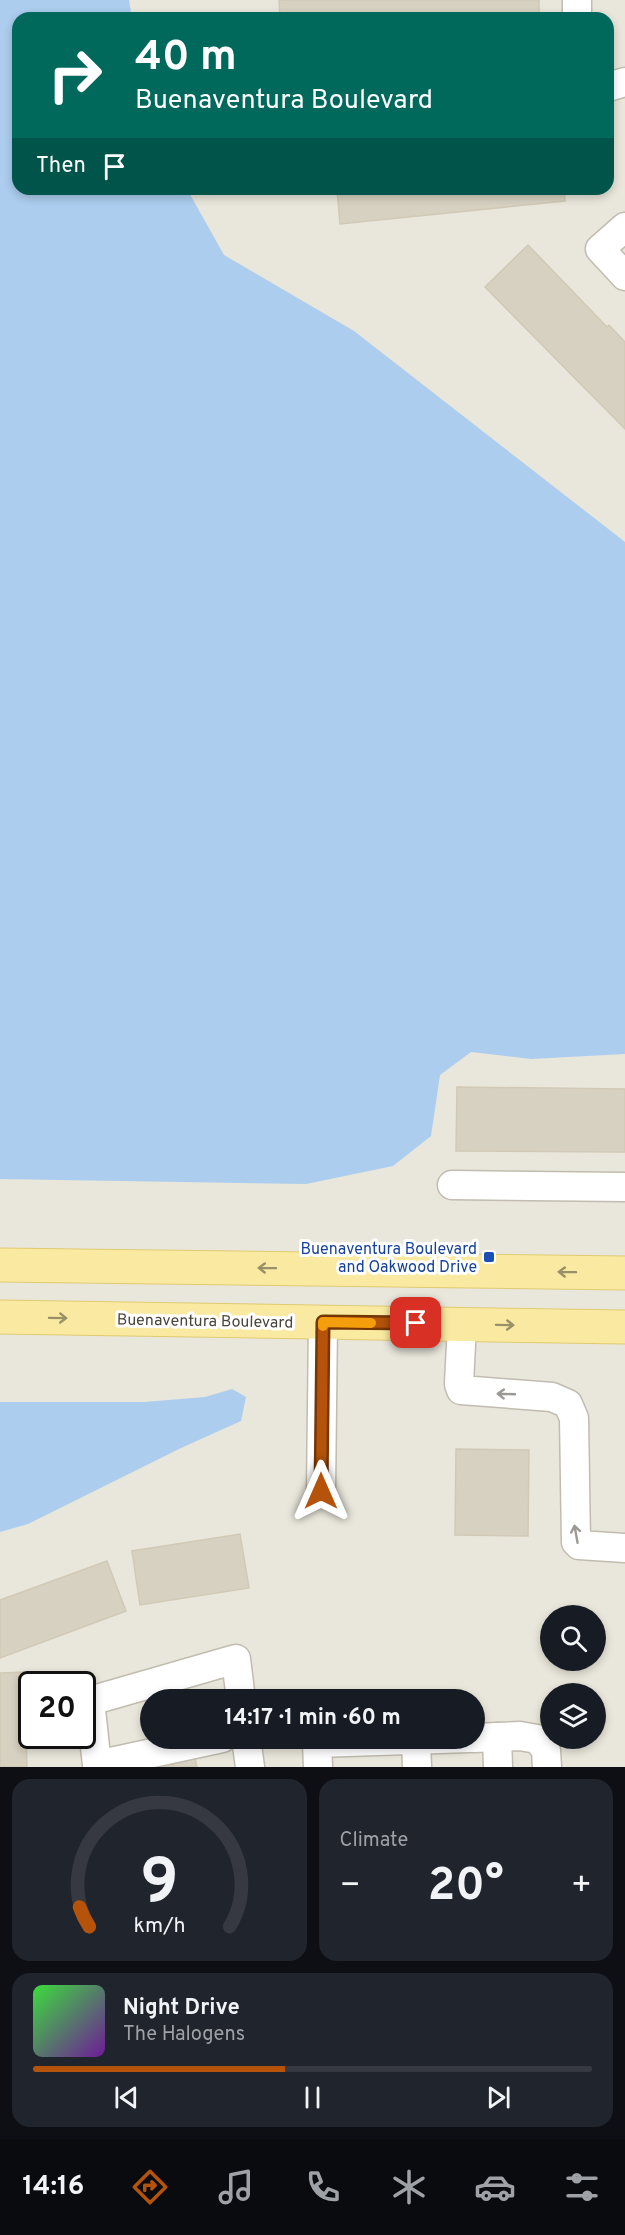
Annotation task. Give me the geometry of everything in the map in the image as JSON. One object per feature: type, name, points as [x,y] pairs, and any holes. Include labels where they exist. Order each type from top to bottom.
[{"type":"main road","points":[[0,1265],[625,1273]]},
{"type":"main road","name":"Buenaventura Boulevard","points":[[0,1317],[625,1328]]},
{"type":"lane","points":[[625,227],[600,249],[625,276]]},
{"type":"lane","points":[[452,1185],[625,1186]]},
{"type":"lane","points":[[321,1491],[323,1322]]},
{"type":"lane","points":[[462,1324],[459,1384],[461,1390],[552,1397],[568,1404],[574,1418],[576,1542],[579,1545],[625,1548]]},
{"type":"lane","points":[[171,1749],[97,1765],[90,1701],[236,1659],[240,1689]]},
{"type":"lane","points":[[498,1767],[486,1738],[520,1736],[537,1739],[546,1750],[547,1767]]},
{"type":"lane","points":[[318,1767],[317,1743],[416,1754],[433,1749]]},
{"type":"lane","points":[[248,1749],[250,1767]]},
{"type":"shaded area","points":[[0,0],[625,0],[625,1767],[0,1767]]},
{"type":"water","points":[[0,0],[129,0],[131,12],[12,12],[12,195],[190,195],[224,255],[354,331],[625,542],[625,1054],[531,1059],[471,1052],[440,1075],[431,1136],[393,1166],[306,1184],[0,1179]]},
{"type":"water","points":[[232,1389],[246,1397],[241,1421],[181,1448],[28,1524],[0,1532],[0,1402],[144,1402],[205,1397]]},
{"type":"building","points":[[279,0],[539,0],[539,12],[280,12]]},
{"type":"building","points":[[338,195],[564,195],[565,201],[340,224]]},
{"type":"building","points":[[528,245],[607,327],[609,325],[625,342],[625,429],[485,287]]},
{"type":"building","points":[[457,1087],[625,1089],[625,1152],[456,1151]]},
{"type":"building","points":[[456,1449],[529,1450],[528,1536],[455,1535]]},
{"type":"building","points":[[240,1534],[249,1588],[140,1605],[132,1551]]},
{"type":"building","points":[[107,1561],[126,1611],[0,1658],[0,1600]]},
{"type":"building","points":[[18,1672],[18,1749],[26,1749],[27,1767],[0,1767],[0,1673]]},
{"type":"building","points":[[195,1758],[197,1767],[163,1767]]},
{"type":"slow traffic","points":[[323,1326],[323,1322],[371,1323]]},
{"type":"place","name":"Buenaventura Boulevard and Oakwood Drive","points":[[489,1257]]},
{"type":"route","points":[[321,1491],[323,1322],[416,1323]]}]
